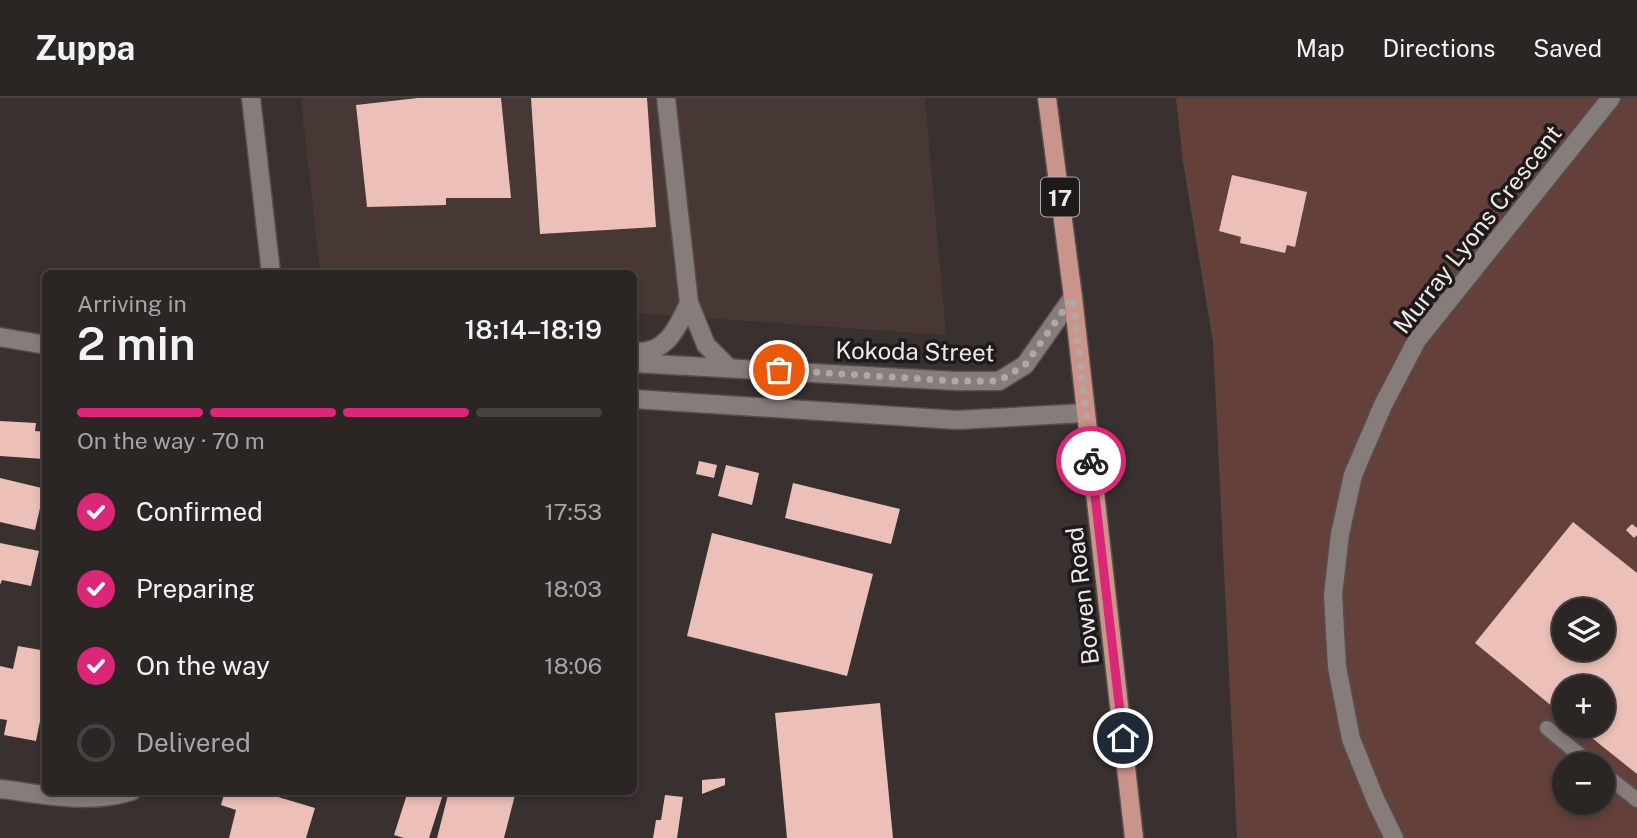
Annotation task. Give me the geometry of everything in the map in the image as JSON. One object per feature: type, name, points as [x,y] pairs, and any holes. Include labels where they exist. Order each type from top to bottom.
[{"type":"main road","name":"Bowen Road","points":[[1047,98],[1073,297],[1134,838]]},
{"type":"street","points":[[251,98],[271,270]]},
{"type":"street","points":[[666,98],[689,303],[706,345],[729,368]]},
{"type":"street","name":"Murray Lyons Crescent","points":[[1394,838],[1376,802],[1351,739],[1337,667],[1332,595],[1340,534],[1353,475],[1383,405],[1417,340],[1612,98]]},
{"type":"street","name":"Kokoda Street","points":[[637,363],[956,381],[999,381],[1025,365],[1073,297]]},
{"type":"street","points":[[637,352],[654,351],[664,345],[677,328],[689,303]]},
{"type":"street","points":[[0,337],[42,344]]},
{"type":"street","points":[[639,399],[957,420],[1086,413]]},
{"type":"street","points":[[0,789],[42,794]]},
{"type":"street","points":[[47,795],[78,799],[119,795]]},
{"type":"lane","points":[[1547,728],[1576,752]]},
{"type":"lane","points":[[1615,783],[1637,800]]},
{"type":"shaded area","points":[[301,98],[925,98],[946,335],[637,313],[637,270],[320,270]]},
{"type":"shaded area","points":[[1176,98],[1637,98],[1637,838],[1237,838],[1213,342],[1183,162]]},
{"type":"building","points":[[418,98],[501,98],[511,198],[446,198],[446,205],[367,207],[356,105]]},
{"type":"building","points":[[531,98],[647,98],[656,227],[540,234]]},
{"type":"building","points":[[1232,175],[1307,192],[1295,247],[1287,245],[1285,253],[1240,243],[1241,237],[1219,231]]},
{"type":"building","points":[[0,421],[36,423],[35,431],[42,432],[42,459],[0,456]]},
{"type":"building","points":[[699,461],[717,465],[714,478],[696,474]]},
{"type":"building","points":[[726,465],[759,473],[752,505],[718,496]]},
{"type":"building","points":[[0,478],[42,488],[42,508],[35,530],[0,522]]},
{"type":"building","points":[[793,483],[900,509],[891,544],[785,518]]},
{"type":"building","points":[[1573,522],[1637,573],[1637,774],[1615,756],[1615,752],[1610,752],[1592,738],[1615,738],[1615,675],[1552,675],[1552,706],[1475,643]]},
{"type":"building","points":[[1632,524],[1637,528],[1634,538],[1626,530]]},
{"type":"building","points":[[712,533],[873,574],[847,676],[687,636]]},
{"type":"building","points":[[0,543],[39,551],[31,586],[2,580],[0,585]]},
{"type":"building","points":[[18,646],[42,650],[42,711],[36,741],[4,735],[7,720],[0,719],[0,666],[13,669]]},
{"type":"building","points":[[880,703],[893,838],[787,838],[775,713]]},
{"type":"building","points":[[725,778],[725,785],[702,794],[702,780]]},
{"type":"building","points":[[224,795],[271,795],[315,808],[306,838],[229,838],[236,810],[221,805]]},
{"type":"building","points":[[407,795],[443,795],[429,838],[404,838],[394,835]]},
{"type":"building","points":[[448,795],[515,795],[504,838],[437,838]]},
{"type":"building","points":[[665,795],[683,797],[677,838],[653,838],[656,820],[661,820]]},
{"type":"way so far","points":[[779,370],[956,381],[999,381],[1025,365],[1039,349],[1073,297],[1091,461]]},
{"type":"route","points":[[1091,461],[1123,738]]}]
